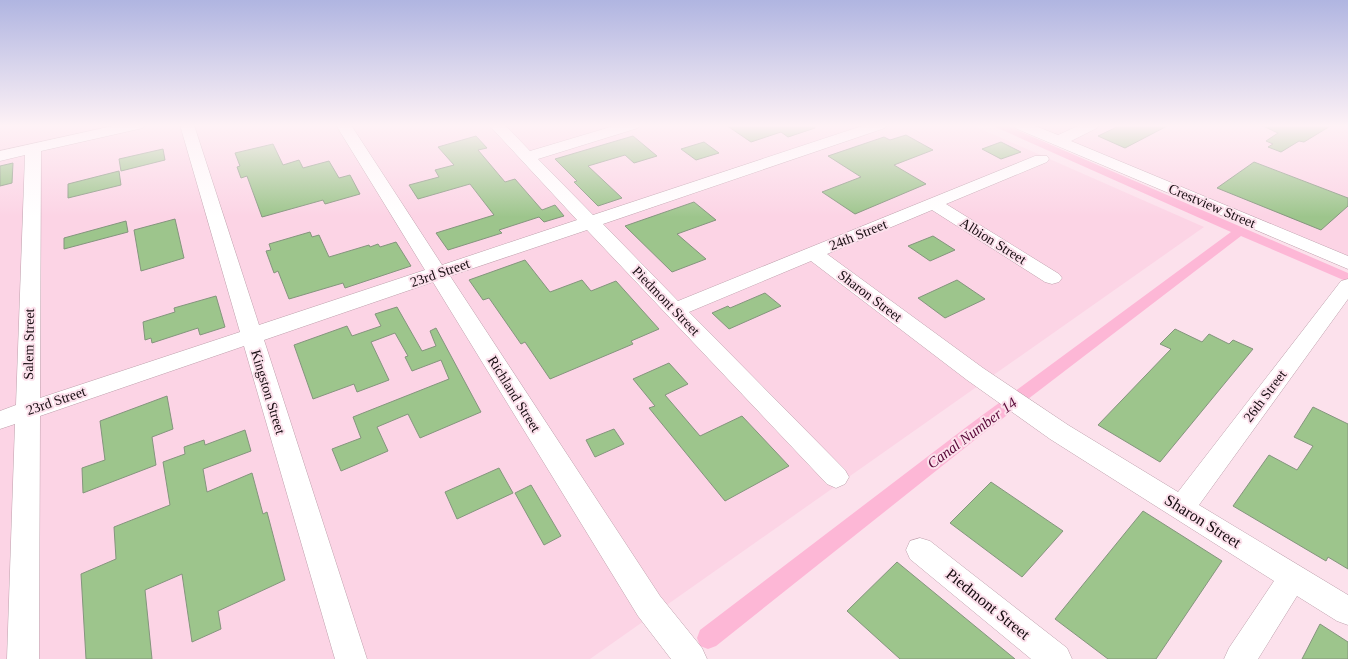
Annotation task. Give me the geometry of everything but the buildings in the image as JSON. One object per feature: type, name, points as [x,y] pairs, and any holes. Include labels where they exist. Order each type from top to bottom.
[{"type":"street","name":"Salem Street","points":[[23,659],[33,156]]},
{"type":"street","name":"Kingston Street","points":[[196,156],[351,659]]},
{"type":"street","name":"Richland Street","points":[[363,156],[649,606],[691,659]]},
{"type":"street","name":"Piedmont Street","points":[[525,156],[592,222],[674,310],[836,477]]},
{"type":"street","points":[[527,158],[534,156]]},
{"type":"street","name":"23rd Street","points":[[0,420],[789,156]]},
{"type":"street","name":"Crestview Street","points":[[1093,156],[1348,263]]},
{"type":"street","name":"24th Street","points":[[674,310],[1041,159]]},
{"type":"street","name":"Albion Street","points":[[934,204],[1052,278]]},
{"type":"street","name":"Sharon Street","points":[[813,253],[1029,412],[1348,611]]},
{"type":"street","name":"26th Street","points":[[1181,508],[1347,286]]},
{"type":"street","name":"Piedmont Street","points":[[920,550],[1056,659]]},
{"type":"street","points":[[1240,659],[1293,577]]},
{"type":"shaded area","points":[[0,156],[1042,156],[1204,227],[590,659],[0,659]]},
{"type":"shaded area","points":[[1084,156],[1348,156],[1348,268]]},
{"type":"waterway","points":[[1067,156],[1240,231]]},
{"type":"waterway","name":"Canal Number 14","points":[[708,638],[975,430],[1240,231]]},
{"type":"waterway","points":[[1240,231],[1348,278]]}]
